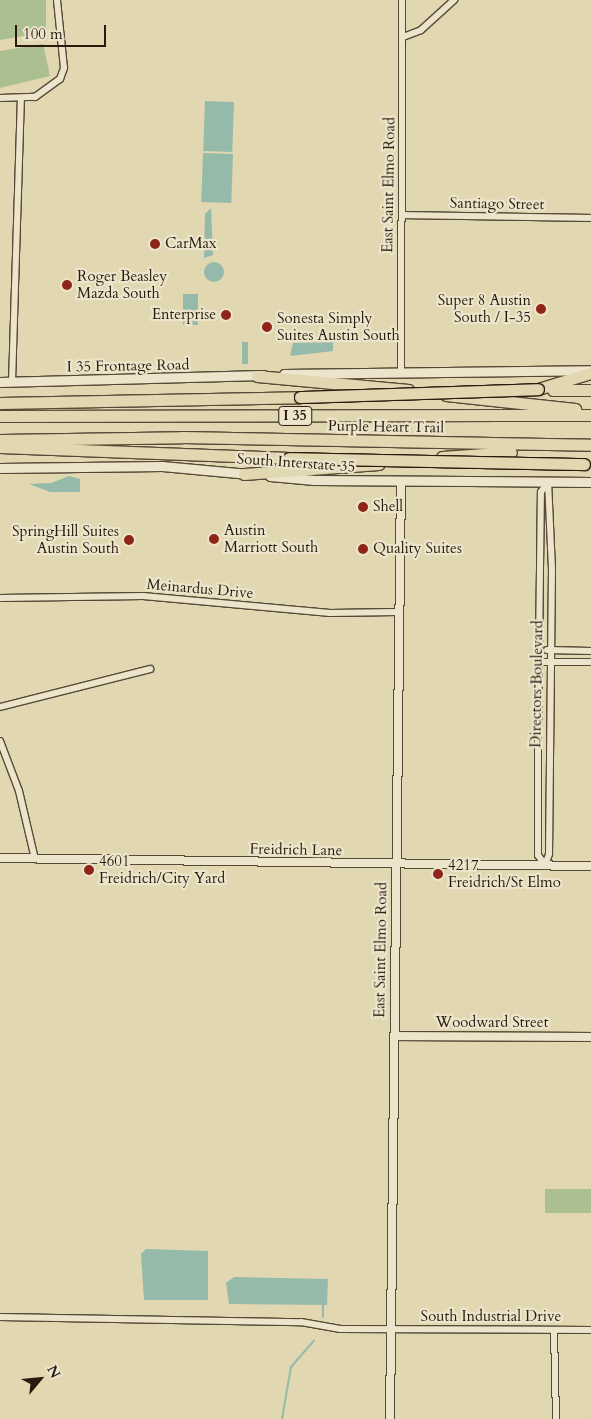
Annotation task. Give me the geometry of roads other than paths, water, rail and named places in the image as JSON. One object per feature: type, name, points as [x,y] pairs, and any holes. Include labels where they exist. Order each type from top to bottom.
[{"type":"highway","points":[[538,389],[591,371]]},
{"type":"highway","points":[[257,376],[591,414]]},
{"type":"highway","points":[[0,403],[300,397],[538,389],[591,390]]},
{"type":"highway","name":"Purple Heart Trail","points":[[0,416],[591,414]]},
{"type":"highway","name":"Purple Heart Trail","points":[[0,440],[182,437],[541,446],[591,445]]},
{"type":"highway","points":[[244,474],[541,446]]},
{"type":"highway","points":[[0,447],[289,458],[589,464]]},
{"type":"main road","points":[[257,376],[401,370],[591,371]]},
{"type":"main road","name":"I 35 Frontage Road","points":[[0,382],[257,376]]},
{"type":"main road","name":"South Interstate 35","points":[[0,468],[162,466],[244,474],[402,482],[591,482]]},
{"type":"street","points":[[0,98],[21,99],[50,90],[60,79],[64,68],[57,0]]},
{"type":"street","name":"East Saint Elmo Road","points":[[401,370],[402,0]]},
{"type":"street","points":[[403,37],[421,30],[454,0]]},
{"type":"street","points":[[12,382],[21,99]]},
{"type":"street","name":"Santiago Street","points":[[402,215],[591,218]]},
{"type":"street","name":"East Saint Elmo Road","points":[[390,1419],[398,612],[402,482]]},
{"type":"street","name":"Directors Boulevard","points":[[545,865],[538,855],[540,650],[543,568],[541,492],[548,482]]},
{"type":"street","name":"Directors Boulevard","points":[[545,865],[549,854],[552,568],[548,482]]},
{"type":"street","points":[[543,568],[552,568]]},
{"type":"street","name":"Meinardus Drive","points":[[0,598],[143,596],[335,613],[398,612]]},
{"type":"street","points":[[540,650],[591,651]]},
{"type":"street","points":[[540,662],[591,662]]},
{"type":"street","points":[[0,706],[150,669]]},
{"type":"street","points":[[0,741],[19,791],[35,858]]},
{"type":"street","name":"Freidrich Lane","points":[[0,858],[396,865],[591,866]]},
{"type":"street","name":"Woodward Street","points":[[394,1036],[591,1037]]},
{"type":"street","name":"South Industrial Drive","points":[[0,1317],[301,1322],[340,1329],[591,1330]]},
{"type":"street","points":[[554,1330],[556,1419]]},
{"type":"waterway","points":[[323,1304],[323,1317]]},
{"type":"waterway","points":[[282,1419],[291,1367],[314,1341]]},
{"type":"place","name":"CarMax","points":[[155,244]]},
{"type":"place","name":"Roger Beasley Mazda South","points":[[67,285]]},
{"type":"place","name":"Super 8 Austin South / I-35","points":[[541,309]]},
{"type":"place","name":"Enterprise","points":[[226,315]]},
{"type":"place","name":"Sonesta Simply Suites Austin South","points":[[267,327]]},
{"type":"place","name":"Shell","points":[[363,507]]},
{"type":"place","name":"Austin Marriott South","points":[[214,539]]},
{"type":"place","name":"SpringHill Suites Austin South","points":[[129,540]]},
{"type":"place","name":"Quality Suites","points":[[363,549]]},
{"type":"place","name":"4601 Freidrich/City Yard","points":[[89,870]]},
{"type":"place","name":"4217 Freidrich/St Elmo","points":[[438,874]]}]
